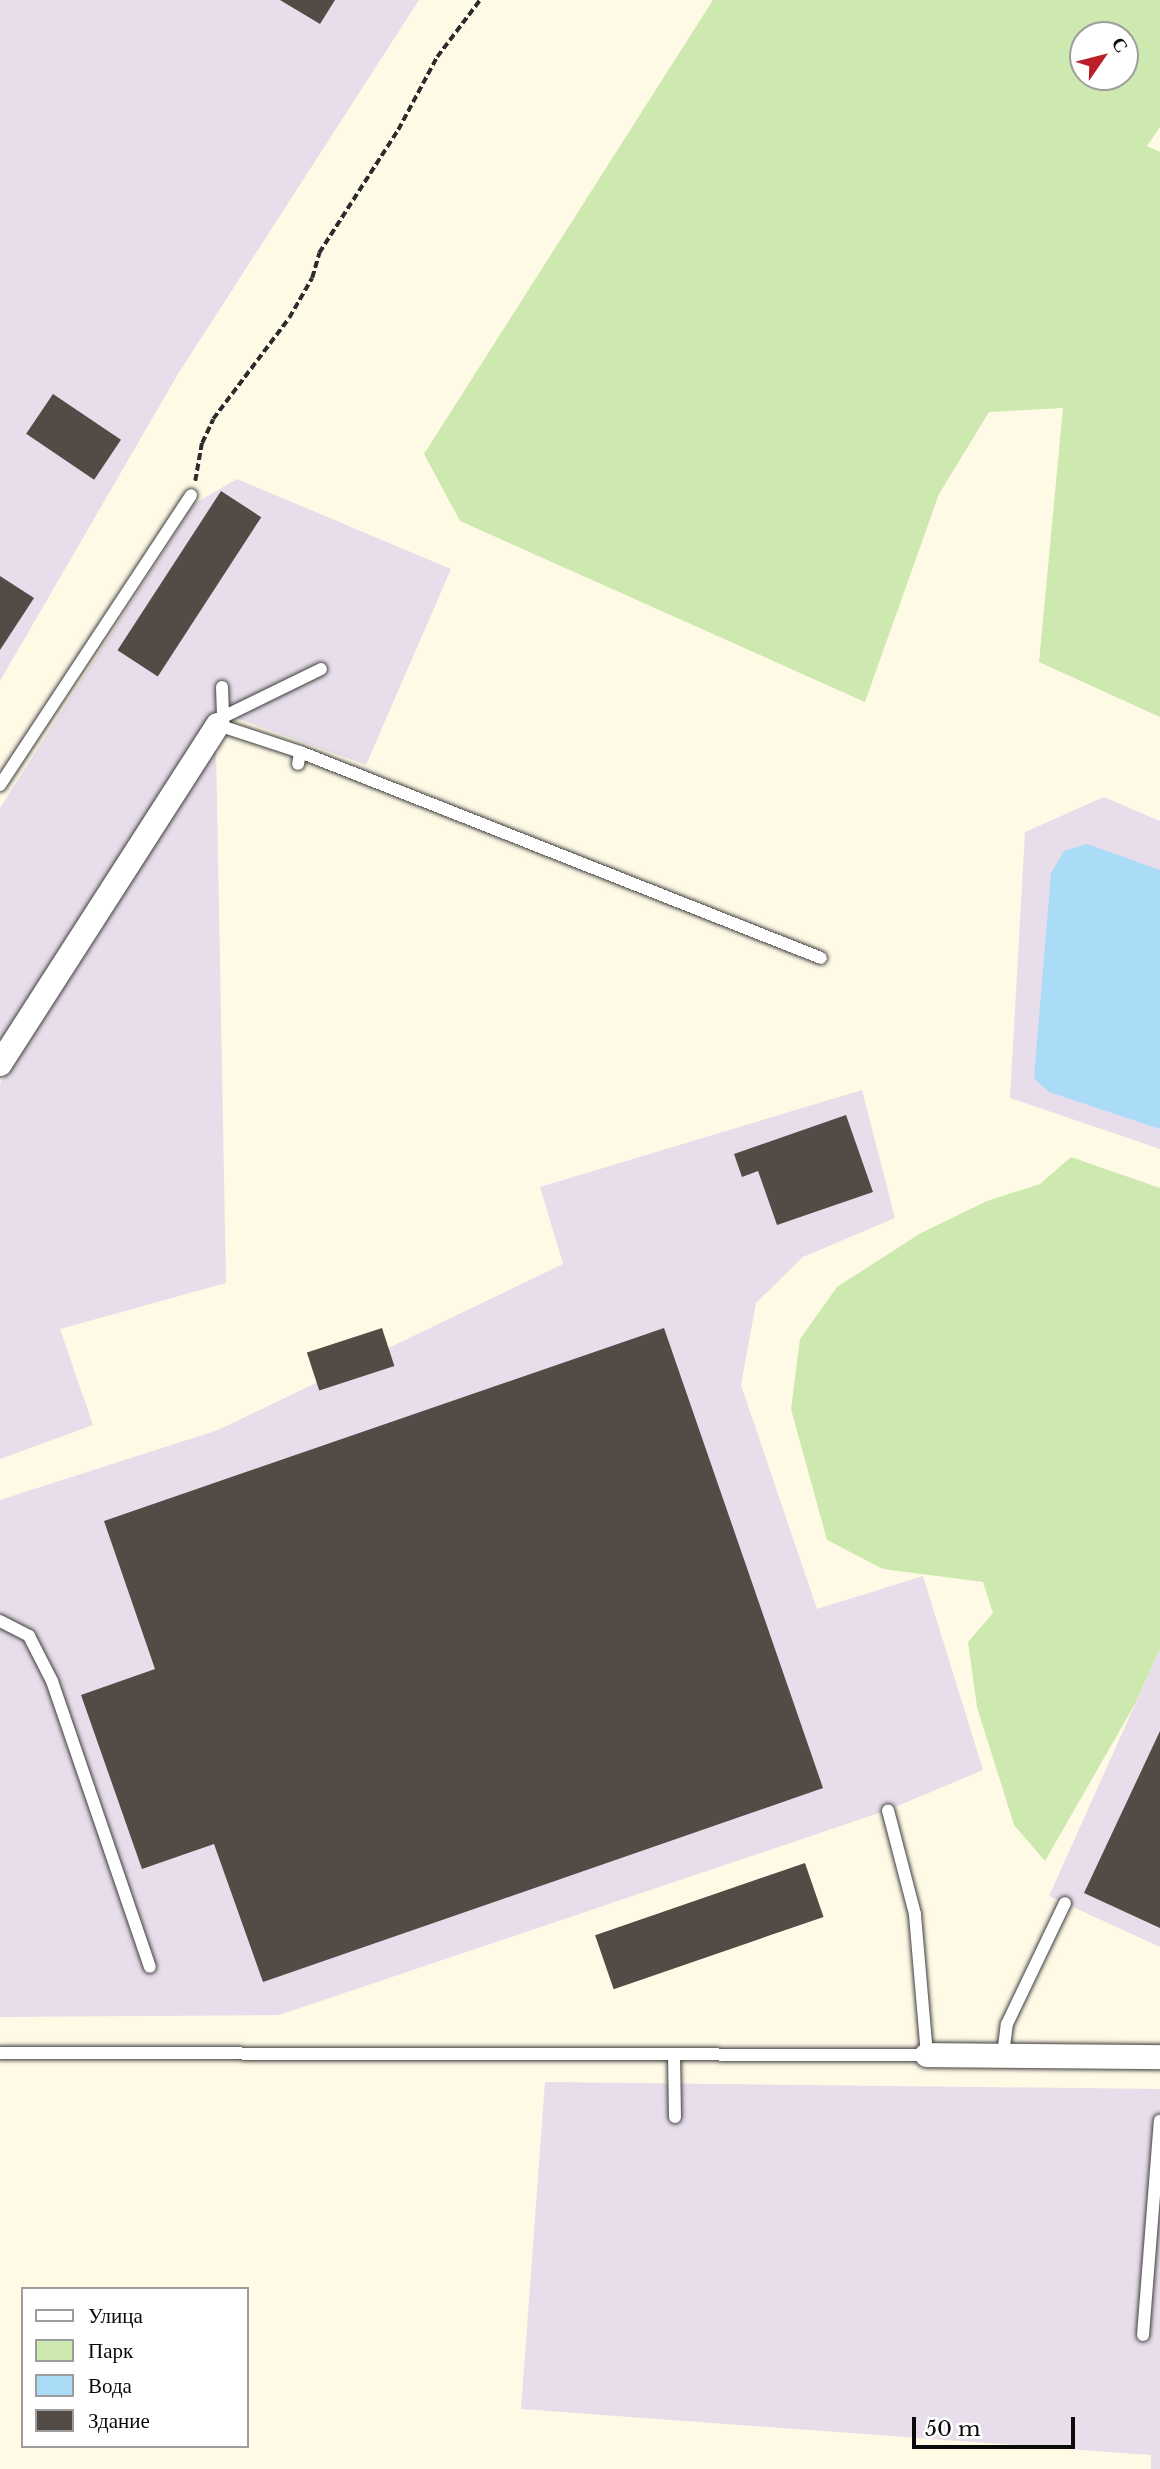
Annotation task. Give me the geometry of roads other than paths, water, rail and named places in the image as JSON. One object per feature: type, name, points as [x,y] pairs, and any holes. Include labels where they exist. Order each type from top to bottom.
[{"type":"street","points":[[0,1065],[221,721]]},
{"type":"street","points":[[927,2055],[1160,2057]]},
{"type":"lane","points":[[0,785],[191,495]]},
{"type":"lane","points":[[221,721],[321,669]]},
{"type":"lane","points":[[221,721],[222,687]]},
{"type":"lane","points":[[221,721],[299,758],[821,958]]},
{"type":"lane","points":[[0,1621],[29,1636],[52,1681],[150,1967]]},
{"type":"lane","points":[[0,2053],[927,2055],[915,1914],[888,1810]]},
{"type":"lane","points":[[1003,2056],[1007,2024],[1065,1903]]},
{"type":"lane","points":[[674,2054],[675,2118]]},
{"type":"lane","points":[[1143,2335],[1160,2121]]},
{"type":"water","points":[[1087,844],[1160,870],[1160,1129],[1049,1092],[1034,1078],[1051,873],[1064,851]]}]
